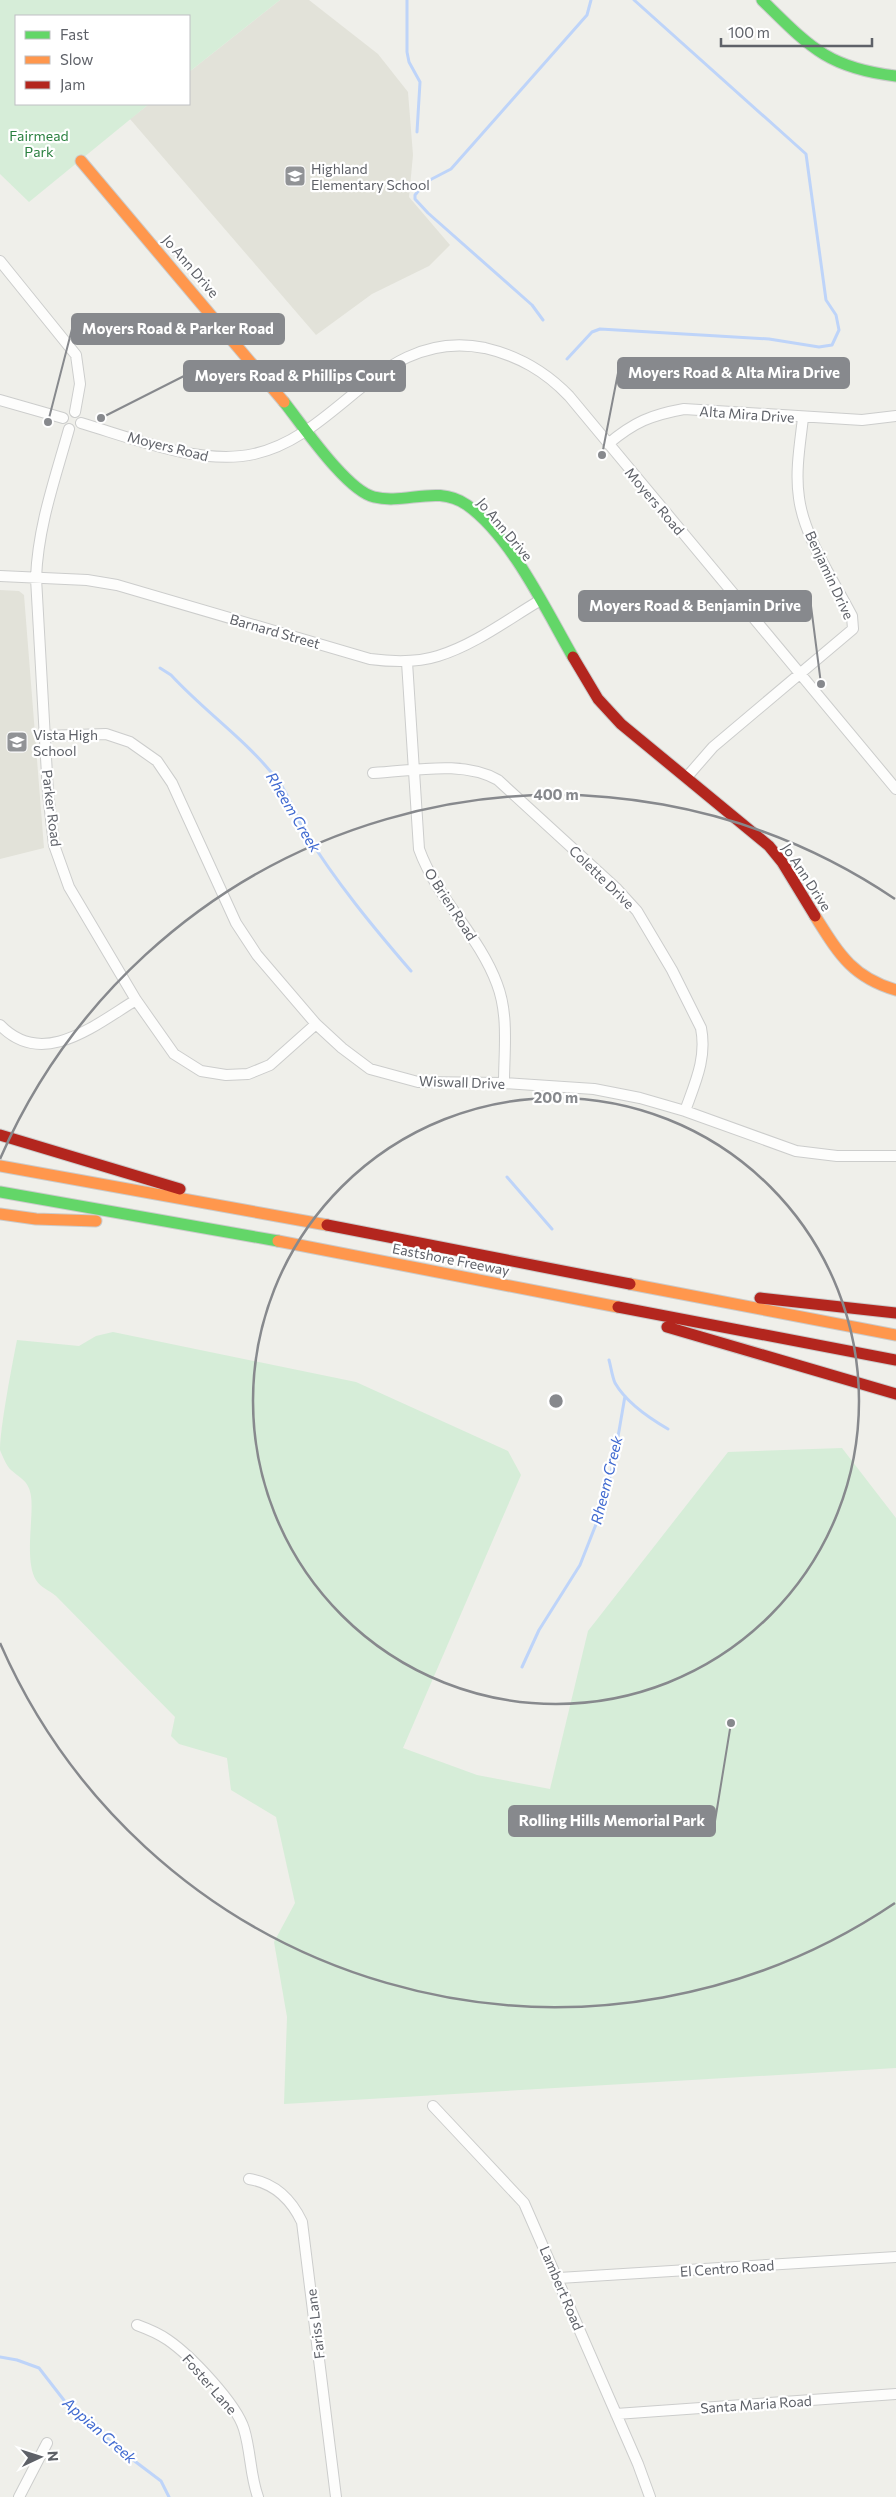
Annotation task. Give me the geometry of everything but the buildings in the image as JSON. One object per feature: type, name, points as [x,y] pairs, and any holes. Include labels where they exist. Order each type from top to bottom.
[{"type":"main road","points":[[762,0],[825,58],[856,71],[896,76]]},
{"type":"main road","name":"Jo Ann Drive","points":[[81,161],[205,306],[307,429],[344,477],[361,492],[376,498],[393,499],[431,492],[448,495],[466,504],[514,559],[600,702],[626,730],[769,846],[782,862],[829,940],[856,972],[879,985],[896,990]]},
{"type":"main road","points":[[0,1136],[258,1212]]},
{"type":"main road","name":"Eastshore Freeway","points":[[0,1166],[75,1181],[258,1212],[896,1335]]},
{"type":"main road","name":"Eastshore Freeway","points":[[0,1192],[75,1207],[198,1226],[896,1360]]},
{"type":"main road","points":[[0,1214],[36,1218],[198,1226]]},
{"type":"main road","points":[[686,1294],[793,1301],[896,1313]]},
{"type":"main road","points":[[592,1302],[714,1342],[896,1394]]},
{"type":"street","points":[[0,261],[76,355],[80,384],[75,412]]},
{"type":"street","name":"Moyers Road","points":[[81,423],[189,454],[220,458],[269,450],[307,429],[385,368],[421,352],[458,346],[478,347],[509,355],[538,369],[569,396],[896,789]]},
{"type":"street","points":[[0,400],[63,418]]},
{"type":"street","name":"Alta Mira Drive","points":[[608,444],[638,421],[659,413],[684,410],[862,420],[896,416]]},
{"type":"street","points":[[63,418],[70,412],[75,412]]},
{"type":"street","points":[[63,418],[65,427],[70,429],[78,427],[81,423],[78,414],[75,412]]},
{"type":"street","name":"Benjamin Drive","points":[[686,778],[713,747],[853,629],[852,616],[808,530],[802,514],[798,497],[798,466],[803,418]]},
{"type":"street","name":"Parker Road","points":[[70,429],[42,524],[37,551],[36,578],[48,793],[54,845],[69,887],[136,1000],[174,1054],[201,1071],[226,1075],[248,1074],[270,1065],[316,1024]]},
{"type":"street","name":"Barnard Street","points":[[0,576],[87,580],[117,585],[370,659],[407,662],[438,656],[467,644],[540,601]]},
{"type":"street","name":"O Brien Road","points":[[407,662],[419,849],[426,869],[438,890],[483,955],[498,985],[504,1027],[504,1083]]},
{"type":"street","name":"Wiswall Drive","points":[[44,736],[106,734],[130,742],[158,761],[172,782],[236,923],[261,961],[316,1024],[342,1048],[370,1069],[418,1082],[504,1083],[594,1089],[640,1098],[685,1111],[796,1151],[836,1156],[896,1156]]},
{"type":"street","name":"Colette Drive","points":[[373,773],[467,768],[484,772],[498,780],[617,889],[636,911],[672,970],[701,1028],[704,1044],[703,1062],[685,1111]]},
{"type":"street","points":[[0,1025],[15,1037],[30,1043],[50,1045],[72,1039],[136,1000]]},
{"type":"street","name":"Lambert Road","points":[[433,2106],[524,2203],[558,2278],[650,2497]]},
{"type":"street","name":"Fariss Lane","points":[[249,2179],[269,2185],[288,2198],[302,2222],[336,2497]]},
{"type":"street","name":"El Centro Road","points":[[558,2278],[896,2257]]},
{"type":"street","name":"Foster Lane","points":[[137,2325],[160,2335],[176,2347],[232,2406],[244,2429],[258,2497]]},
{"type":"street","name":"Santa Maria Road","points":[[616,2414],[896,2394]]},
{"type":"street","points":[[19,2497],[48,2443]]},
{"type":"shaded area","name":"Highland Elementary School","points":[[280,0],[309,0],[378,54],[408,92],[413,155],[409,197],[450,245],[429,266],[372,294],[316,335],[130,119],[148,105],[190,105],[190,71]]},
{"type":"shaded area","name":"Vista High School","points":[[0,590],[19,591],[24,595],[44,848],[0,859]]},
{"type":"green space","name":"Fairmead Park","points":[[0,0],[280,0],[190,71],[190,15],[15,15],[15,105],[148,105],[29,202],[0,174]]},
{"type":"green space","points":[[113,1332],[356,1382],[508,1451],[521,1475],[403,1748],[477,1775],[550,1789],[588,1631],[728,1452],[842,1448],[896,1518],[896,2068],[284,2104],[287,2017],[274,1942],[295,1903],[276,1817],[231,1790],[227,1758],[179,1744],[171,1736],[175,1717],[56,1596],[38,1583],[32,1572],[31,1562],[32,1505],[30,1491],[24,1481],[9,1468],[0,1450],[4,1412],[17,1340],[79,1346],[96,1336]]},
{"type":"waterway","points":[[407,0],[407,52],[409,62],[420,82],[417,132]]},
{"type":"waterway","points":[[543,320],[532,305],[428,213],[415,199],[415,195],[426,182],[451,169],[587,15],[591,0]]},
{"type":"waterway","points":[[567,359],[592,332],[600,329],[769,339],[819,347],[832,345],[839,330],[836,315],[826,300],[806,154],[634,0]]},
{"type":"waterway","name":"Rheem Creek","points":[[160,668],[171,675],[267,767],[283,788],[301,826],[329,869],[411,971]]},
{"type":"waterway","name":"Rheem Creek","points":[[507,1177],[552,1229]]},
{"type":"waterway","name":"Rheem Creek","points":[[609,1360],[615,1383],[625,1397],[646,1415],[668,1429]]},
{"type":"waterway","name":"Rheem Creek","points":[[522,1667],[539,1630],[580,1565],[602,1509],[614,1460],[625,1396]]},
{"type":"waterway","name":"Appian Creek","points":[[0,2357],[17,2360],[39,2368],[70,2408],[96,2424],[112,2444],[161,2481],[169,2497]]},
{"type":"traffic: fast","points":[[762,0],[807,42],[836,61],[872,72],[896,76]]},
{"type":"traffic: fast","points":[[284,402],[339,471],[363,492],[374,497],[386,499],[433,495],[444,496],[456,499],[467,505],[483,519],[513,554],[573,657]]},
{"type":"traffic: fast","points":[[0,1192],[278,1241]]},
{"type":"traffic: slow","points":[[81,161],[284,402]]},
{"type":"traffic: slow","points":[[815,916],[840,953],[857,971],[881,985],[896,990]]},
{"type":"traffic: slow","points":[[0,1166],[327,1225]]},
{"type":"traffic: slow","points":[[0,1214],[36,1219],[96,1221]]},
{"type":"traffic: slow","points":[[278,1241],[618,1307]]},
{"type":"traffic: slow","points":[[630,1284],[896,1335]]},
{"type":"traffic: jam","points":[[573,657],[598,699],[621,724],[769,846],[782,862],[815,916]]},
{"type":"traffic: jam","points":[[0,1135],[180,1189]]},
{"type":"traffic: jam","points":[[327,1225],[630,1284]]},
{"type":"traffic: jam","points":[[760,1298],[896,1313]]},
{"type":"traffic: jam","points":[[618,1307],[896,1360]]},
{"type":"traffic: jam","points":[[667,1327],[896,1394]]},
{"type":"place","name":"Highland Elementary School","points":[[295,176]]},
{"type":"place","name":"Moyers Road & Phillips Court","points":[[101,418]]},
{"type":"place","name":"Moyers Road & Parker Road","points":[[48,422]]},
{"type":"place","name":"Moyers Road & Alta Mira Drive","points":[[602,455]]},
{"type":"place","name":"Moyers Road & Benjamin Drive","points":[[821,684]]},
{"type":"place","name":"Vista High School","points":[[17,742]]},
{"type":"place","name":"Rolling Hills Memorial Park","points":[[731,1723]]}]
